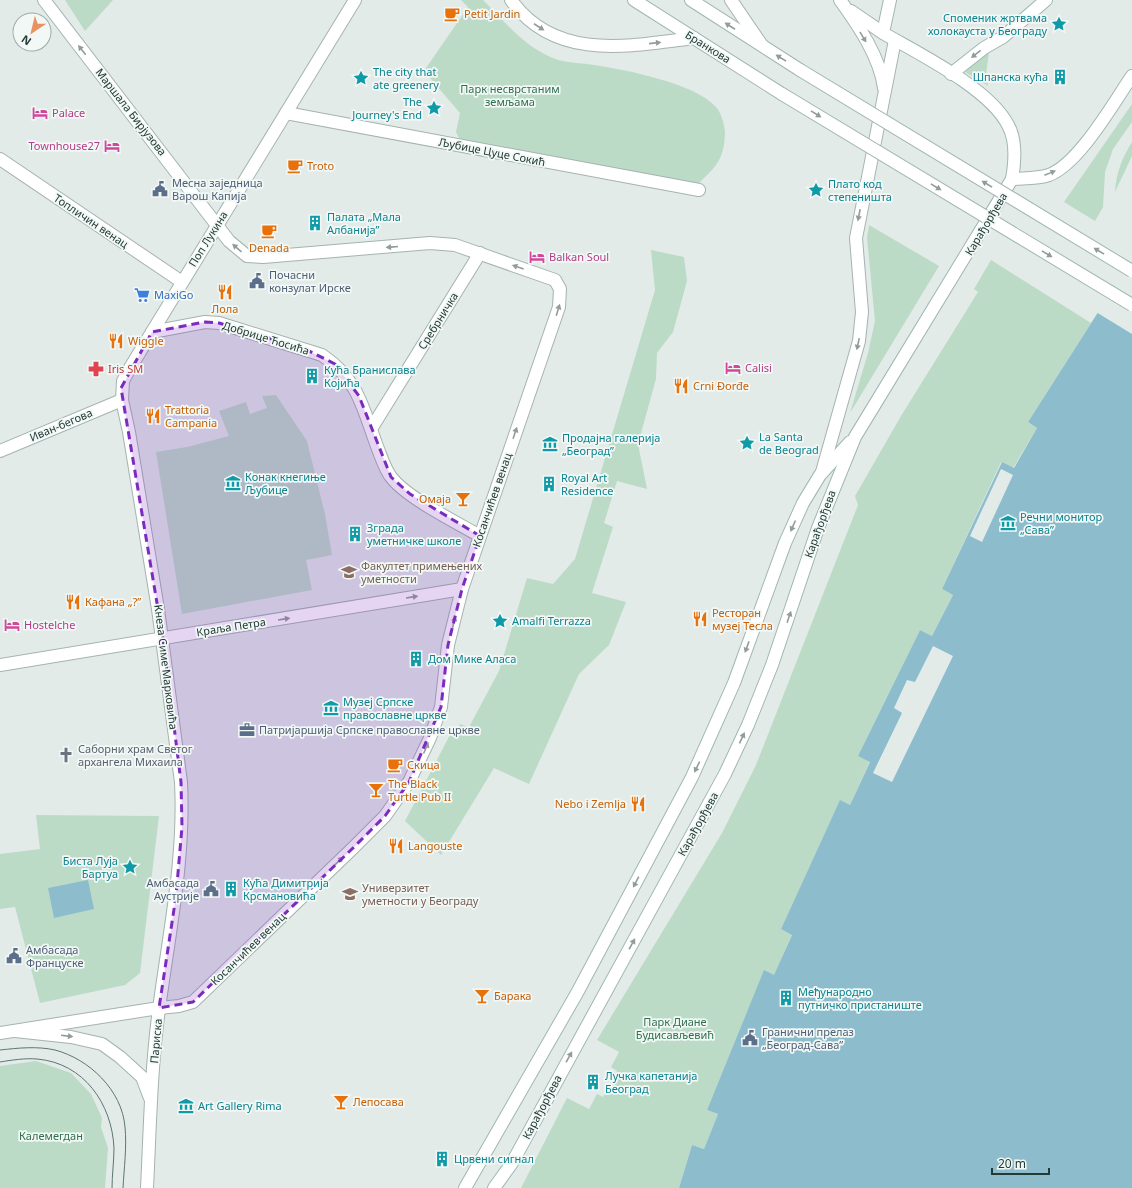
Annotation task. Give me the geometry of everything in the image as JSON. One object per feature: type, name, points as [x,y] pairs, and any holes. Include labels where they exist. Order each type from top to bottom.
[{"type":"street","name":"Маршала Бирјузова","points":[[44,0],[217,224]]},
{"type":"street","name":"Поп Лукина","points":[[122,400],[123,381],[217,224],[355,0]]},
{"type":"street","points":[[511,0],[528,19],[540,28],[573,42],[616,47],[694,38]]},
{"type":"street","name":"Бранкова","points":[[634,0],[782,94],[1132,305]]},
{"type":"street","points":[[691,0],[800,70],[1132,271]]},
{"type":"street","points":[[731,0],[763,47]]},
{"type":"street","points":[[883,33],[890,0]]},
{"type":"street","points":[[951,74],[984,48],[1003,37],[1046,0]]},
{"type":"street","points":[[842,2],[869,46],[881,77],[884,94]]},
{"type":"street","name":"Карађорђева","points":[[494,1188],[516,1156],[725,774],[748,725],[772,665],[818,528],[855,437],[1012,179],[1014,155],[1009,126],[1001,113],[989,102],[951,74],[883,33],[852,12],[842,2]]},
{"type":"street","name":"Карађорђева","points":[[822,472],[859,341],[862,312],[856,238],[895,40]]},
{"type":"street","points":[[1012,179],[1049,175],[1064,166],[1083,146],[1132,76]]},
{"type":"street","name":"Љубице Цуце Сокић","points":[[286,113],[699,190]]},
{"type":"street","name":"Топличин венац","points":[[0,159],[182,282]]},
{"type":"street","name":"Косанчићев венац","points":[[159,1008],[180,1006],[193,1002],[385,816],[409,782],[420,761],[441,707],[448,645],[462,589],[557,314],[561,298],[560,289],[554,280],[455,245],[430,243],[255,257],[247,256],[237,248],[217,224]]},
{"type":"street","name":"Сребрничка","points":[[371,429],[480,253]]},
{"type":"street","name":"Добрице Ћосића","points":[[152,332],[205,322],[219,323],[322,355],[335,364],[350,380],[360,396],[387,471],[400,486],[410,494],[480,536]]},
{"type":"street","name":"Иван-бегова","points":[[0,451],[122,400]]},
{"type":"street","name":"Кнеза Симе Марковића","points":[[122,400],[140,493],[163,638],[183,808],[180,870],[159,1008]]},
{"type":"street","name":"Карађорђева","points":[[465,1188],[577,993],[692,777],[734,683],[785,543],[803,503],[822,472],[855,437]]},
{"type":"street","name":"Краља Петра","points":[[0,665],[462,589]]},
{"type":"street","name":"Париска","points":[[0,1033],[159,1008],[151,1102],[147,1188]]},
{"type":"street","points":[[15,1031],[71,1037],[102,1044],[120,1056],[142,1077],[151,1102]]},
{"type":"highlighted area","points":[[205,322],[219,323],[305,349],[335,364],[359,396],[391,477],[410,494],[480,536],[462,589],[448,645],[441,707],[409,782],[385,816],[193,1002],[159,1008],[176,896],[182,827],[181,782],[163,639],[121,388],[152,332]]},
{"type":"green space","points":[[65,0],[113,0],[85,31]]},
{"type":"green space","name":"Парк несврстаним земљама","points":[[461,0],[483,0],[526,42],[558,60],[608,67],[641,74],[677,84],[706,99],[718,109],[725,133],[721,156],[715,167],[698,184],[460,140],[456,132],[460,113],[424,71],[468,7]]},
{"type":"green space","points":[[989,52],[986,75],[988,86],[965,72]]},
{"type":"green space","points":[[1132,104],[1132,122],[1113,149],[1105,172],[1103,207],[1095,221],[1064,202]]},
{"type":"green space","points":[[1132,142],[1132,156],[1115,192],[1120,166]]},
{"type":"green space","points":[[869,225],[939,266],[850,413],[868,353],[875,321],[867,238]]},
{"type":"green space","points":[[651,250],[684,257],[687,281],[673,332],[657,353],[656,379],[638,444],[647,489],[617,481],[604,523],[613,527],[592,593],[626,602],[609,645],[579,674],[529,784],[494,768],[441,855],[405,821],[452,731],[458,730],[460,724],[469,727],[499,671],[527,578],[553,584],[575,559],[655,290]]},
{"type":"green space","name":"Парк Диане Будисављевић","points":[[991,260],[1091,323],[1028,422],[1037,428],[1013,468],[1001,462],[942,589],[953,595],[932,636],[920,630],[858,756],[870,761],[850,805],[840,801],[781,929],[792,934],[774,976],[764,971],[707,1110],[718,1114],[704,1149],[692,1145],[679,1188],[521,1188],[567,1098],[589,1109],[597,1094],[603,1097],[617,1071],[611,1067],[619,1052],[597,1040],[722,833],[756,765],[858,505],[855,496],[901,416],[978,292],[974,289]]},
{"type":"green space","points":[[276,395],[307,441],[325,514],[332,555],[306,560],[312,590],[182,614],[156,452],[187,447],[229,436],[219,411],[246,402],[250,414],[267,408],[262,396]]},
{"type":"green space","points":[[36,815],[159,816],[140,973],[125,985],[40,1003],[15,907],[0,909],[0,854],[40,849]]},
{"type":"green space","name":"Калемегдан","points":[[36,1061],[71,1073],[91,1094],[102,1118],[101,1127],[108,1148],[105,1188],[0,1188],[0,1066]]},
{"type":"water","points":[[1132,259],[1132,1188],[679,1188],[692,1145],[704,1149],[718,1114],[707,1110],[764,970],[774,975],[792,935],[781,929],[840,800],[850,805],[870,762],[858,756],[920,630],[932,636],[953,595],[942,589],[1002,462],[1014,468],[1037,428],[1028,422]]},
{"type":"water","points":[[88,880],[94,909],[54,918],[48,888]]},
{"type":"pier","points":[[1132,257],[1132,334],[1096,312]]},
{"type":"pier","points":[[1001,469],[1013,475],[982,542],[970,536]]},
{"type":"pier","points":[[933,646],[953,656],[892,782],[873,773],[902,713],[894,708],[907,680],[915,682]]},
{"type":"tram line","points":[[0,1050],[21,1048],[55,1050],[68,1054],[80,1061],[102,1078],[118,1101],[123,1113],[126,1142],[123,1188]]},
{"type":"tram line","points":[[0,1062],[18,1059],[37,1059],[54,1062],[69,1068],[92,1088],[108,1116],[112,1132],[114,1148],[112,1188]]},
{"type":"place","name":"Petit Jardin","points":[[452,14]]},
{"type":"place","name":"Споменик жртвама холокауста у Београду","points":[[1059,24]]},
{"type":"place","name":"Шпанска кућа","points":[[1060,77]]},
{"type":"place","name":"The city that ate greenery","points":[[361,78]]},
{"type":"place","name":"The Journey's End","points":[[434,108]]},
{"type":"place","name":"Palace","points":[[40,113]]},
{"type":"place","name":"Townhouse27","points":[[112,146]]},
{"type":"place","name":"Troto","points":[[295,166]]},
{"type":"place","name":"Месна заједница Варош Капија","points":[[160,189]]},
{"type":"place","name":"Плато код степеништа","points":[[816,190]]},
{"type":"place","name":"Палата „Мала Албанија”","points":[[315,223]]},
{"type":"place","name":"Denada","points":[[269,231]]},
{"type":"place","name":"Balkan Soul","points":[[537,257]]},
{"type":"place","name":"Почасни конзулат Ирске","points":[[257,281]]},
{"type":"place","name":"Лола","points":[[225,292]]},
{"type":"place","name":"MaxiGo","points":[[142,295]]},
{"type":"place","name":"Wiggle","points":[[116,341]]},
{"type":"place","name":"Calisi","points":[[733,368]]},
{"type":"place","name":"Iris SM","points":[[96,369]]},
{"type":"place","name":"Кућа Бранислава Којића","points":[[312,376]]},
{"type":"place","name":"Crni Đorđe","points":[[681,386]]},
{"type":"place","name":"Trattoria Campania","points":[[153,416]]},
{"type":"place","name":"La Santa de Beograd","points":[[747,443]]},
{"type":"place","name":"Продајна галерија „Београд”","points":[[550,444]]},
{"type":"place","name":"Конак кнегиње Љубице","points":[[233,483]]},
{"type":"place","name":"Royal Art Residence","points":[[549,484]]},
{"type":"place","name":"Омаја","points":[[463,499]]},
{"type":"place","name":"Речни монитор „Сава”","points":[[1008,523]]},
{"type":"place","name":"Зграда уметничке школе","points":[[355,534]]},
{"type":"place","name":"Факултет примењених уметности","points":[[349,572]]},
{"type":"place","name":"Кафана „?”","points":[[73,602]]},
{"type":"place","name":"Ресторан музеј Тесла","points":[[700,619]]},
{"type":"place","name":"Amalfi Terrazza","points":[[500,621]]},
{"type":"place","name":"Hostelche","points":[[12,625]]},
{"type":"place","name":"Дом Мике Аласа","points":[[416,659]]},
{"type":"place","name":"Музеј Српске православне цркве","points":[[331,708]]},
{"type":"place","name":"Патријаршија Српске православне цркве","points":[[247,730]]},
{"type":"place","name":"Саборни храм Светог архангела Михаила","points":[[66,755]]},
{"type":"place","name":"Скица","points":[[395,765]]},
{"type":"place","name":"The Black Turtle Pub II","points":[[376,790]]},
{"type":"place","name":"Nebo i Zemlja","points":[[638,804]]},
{"type":"place","name":"Langouste","points":[[396,846]]},
{"type":"place","name":"Биста Луја Бартуа","points":[[130,867]]},
{"type":"place","name":"Амбасада Аустрије","points":[[211,889]]},
{"type":"place","name":"Кућа Димитрија Крсмановића","points":[[231,889]]},
{"type":"place","name":"Универзитет уметности у Београду","points":[[350,894]]},
{"type":"place","name":"Амбасада Француске","points":[[14,956]]},
{"type":"place","name":"Барака","points":[[482,996]]},
{"type":"place","name":"Међународно путничко пристаниште","points":[[786,998]]},
{"type":"place","name":"Гранични прелаз „Београд-Сава”","points":[[750,1038]]},
{"type":"place","name":"Лучка капетанија Београд","points":[[593,1082]]},
{"type":"place","name":"Лепосава","points":[[341,1102]]},
{"type":"place","name":"Art Gallery Rima","points":[[186,1106]]},
{"type":"place","name":"Црвени сигнал","points":[[442,1159]]}]
